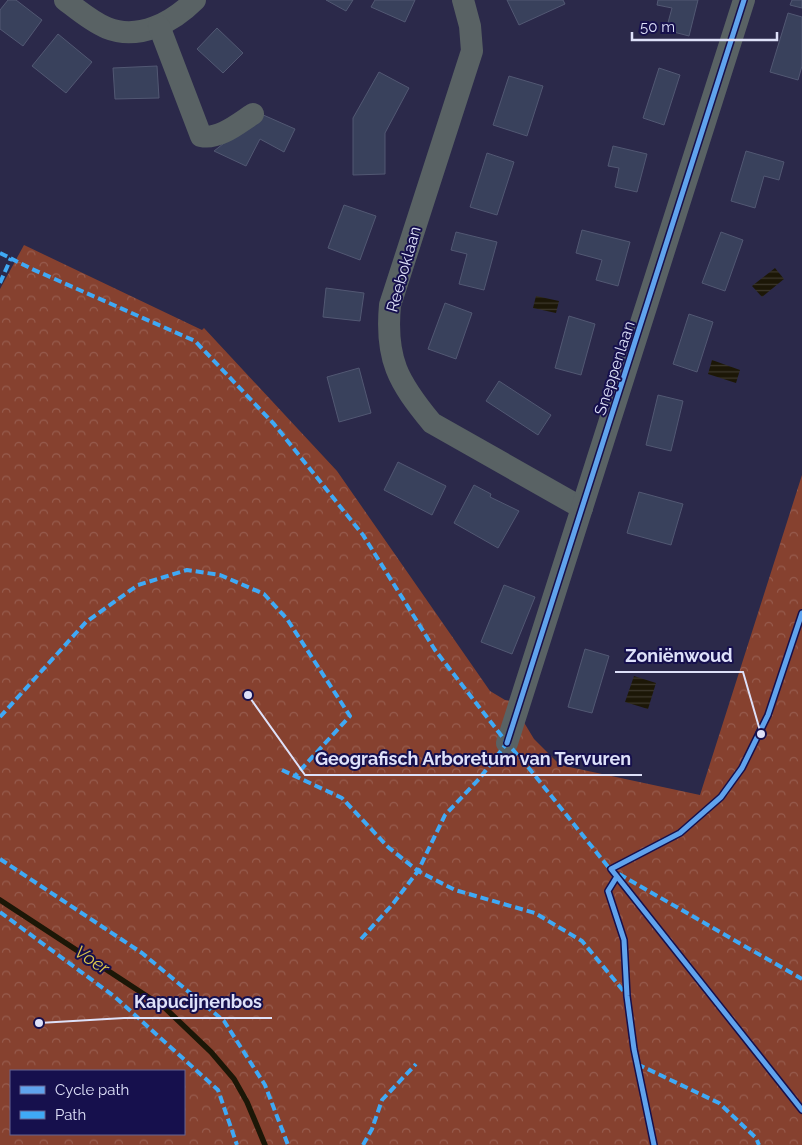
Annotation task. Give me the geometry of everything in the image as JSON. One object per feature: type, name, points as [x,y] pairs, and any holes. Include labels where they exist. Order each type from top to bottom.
[{"type":"street","points":[[65,0],[106,28],[123,32],[141,31],[159,26],[176,17],[195,0]]},
{"type":"street","name":"Reeboklaan","points":[[463,0],[470,26],[472,51],[390,305],[388,331],[391,357],[414,402],[432,423],[582,508]]},
{"type":"street","name":"Sneppenlaan","points":[[507,743],[744,0]]},
{"type":"street","points":[[159,26],[201,136],[206,137],[224,131],[253,114]]},
{"type":"green space","points":[[24,245],[202,330],[204,328],[337,471],[490,691],[505,700],[511,701],[534,739],[560,765],[700,795],[802,475],[802,1145],[0,1145],[0,289]]},
{"type":"shaded area","points":[[775,268],[784,279],[762,297],[752,286]]},
{"type":"shaded area","points":[[536,296],[559,301],[556,313],[533,308]]},
{"type":"shaded area","points":[[712,360],[740,370],[736,383],[708,374]]},
{"type":"shaded area","points":[[634,676],[656,683],[648,709],[625,702]]},
{"type":"building","points":[[8,0],[16,0],[42,20],[23,46],[0,29],[0,10]]},
{"type":"building","points":[[326,0],[353,0],[346,11]]},
{"type":"building","points":[[375,0],[415,0],[405,22],[371,7]]},
{"type":"building","points":[[507,0],[563,0],[565,4],[519,25]]},
{"type":"building","points":[[658,0],[698,0],[689,36],[666,30],[672,8],[657,5]]},
{"type":"building","points":[[792,0],[802,0],[802,8],[790,5]]},
{"type":"building","points":[[788,13],[802,17],[802,66],[798,80],[770,72]]},
{"type":"building","points":[[217,28],[243,53],[223,73],[197,49]]},
{"type":"building","points":[[58,34],[92,62],[66,93],[32,66]]},
{"type":"building","points":[[157,66],[159,98],[115,99],[113,68]]},
{"type":"building","points":[[659,68],[680,75],[664,125],[643,118]]},
{"type":"building","points":[[379,72],[409,88],[385,133],[385,174],[353,175],[353,118]]},
{"type":"building","points":[[509,76],[543,86],[527,136],[493,125]]},
{"type":"building","points":[[261,114],[295,129],[284,152],[260,139],[246,166],[214,151]]},
{"type":"building","points":[[613,146],[647,154],[637,192],[615,187],[619,168],[608,166]]},
{"type":"building","points":[[746,151],[784,162],[779,180],[764,176],[755,208],[731,201]]},
{"type":"building","points":[[487,153],[514,162],[497,215],[470,207]]},
{"type":"building","points":[[344,205],[376,216],[360,260],[328,248]]},
{"type":"building","points":[[582,230],[630,242],[618,286],[596,280],[602,260],[576,253]]},
{"type":"building","points":[[456,232],[497,242],[484,290],[459,284],[467,254],[451,250]]},
{"type":"building","points":[[721,232],[743,240],[725,291],[702,283]]},
{"type":"building","points":[[326,288],[364,293],[360,321],[323,317]]},
{"type":"building","points":[[445,303],[472,313],[456,359],[428,349]]},
{"type":"building","points":[[689,314],[713,322],[697,372],[673,364]]},
{"type":"building","points":[[569,316],[595,324],[581,375],[555,368]]},
{"type":"building","points":[[359,368],[371,413],[339,422],[327,377]]},
{"type":"building","points":[[499,381],[551,415],[538,435],[486,401]]},
{"type":"building","points":[[658,395],[683,401],[671,451],[646,445]]},
{"type":"building","points":[[398,462],[446,486],[432,515],[384,490]]},
{"type":"building","points":[[474,485],[491,494],[490,497],[519,511],[498,548],[454,523]]},
{"type":"building","points":[[639,492],[683,504],[671,545],[627,533]]},
{"type":"building","points":[[504,585],[535,597],[512,654],[481,642]]},
{"type":"building","points":[[585,649],[609,656],[592,713],[568,707]]},
{"type":"waterway","name":"Voer","points":[[0,900],[165,1008],[211,1052],[234,1079],[247,1102],[265,1145]]},
{"type":"marked path","points":[[0,253],[195,341],[274,424],[363,535],[435,650],[507,743],[613,873]]},
{"type":"marked path","points":[[0,283],[11,258]]},
{"type":"marked path","points":[[0,717],[86,622],[138,585],[187,570],[220,575],[264,594],[287,619],[350,716],[295,776]]},
{"type":"marked path","points":[[361,939],[392,905],[418,871],[445,815],[479,779],[507,743]]},
{"type":"marked path","points":[[282,770],[342,798],[388,847],[418,871],[455,890],[535,913],[582,941],[626,994]]},
{"type":"marked path","points":[[0,859],[142,953],[224,1021],[265,1085],[288,1145]]},
{"type":"marked path","points":[[619,874],[802,979]]},
{"type":"marked path","points":[[0,912],[115,997],[218,1090],[237,1145]]},
{"type":"marked path","points":[[363,1145],[372,1129],[382,1100],[416,1064]]},
{"type":"marked path","points":[[637,1064],[719,1103],[756,1138],[759,1145]]},
{"type":"cycle path","points":[[507,743],[744,0]]},
{"type":"cycle path","points":[[802,613],[768,715],[742,768],[721,797],[680,833],[611,869],[802,1110]]},
{"type":"cycle path","points":[[616,878],[608,891],[624,940],[627,996],[634,1049],[654,1145]]},
{"type":"place","name":"Geografisch Arboretum van Tervuren","points":[[248,695]]},
{"type":"place","name":"Zoniënwoud","points":[[761,734]]},
{"type":"place","name":"Kapucijnenbos","points":[[39,1023]]}]
